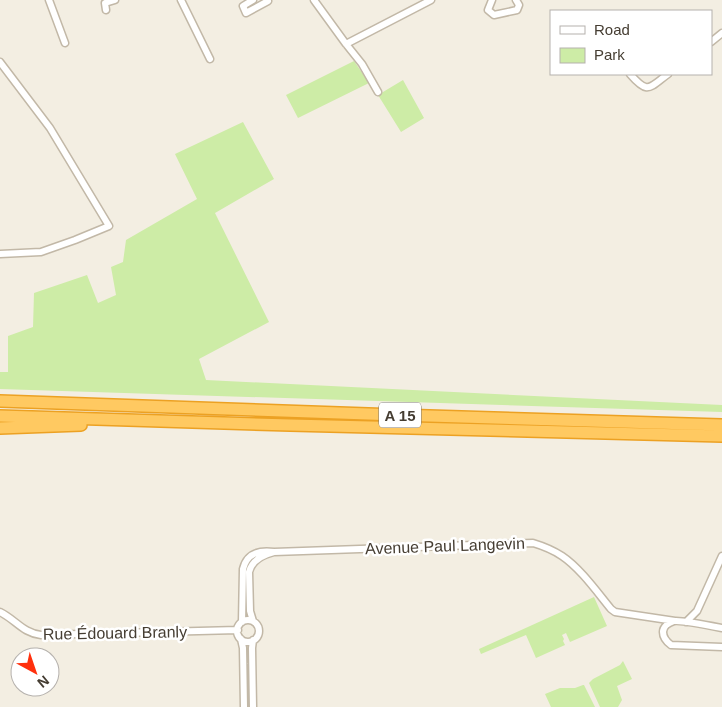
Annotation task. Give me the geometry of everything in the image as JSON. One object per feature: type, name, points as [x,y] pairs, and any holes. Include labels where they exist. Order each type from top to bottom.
[{"type":"highway","name":"A 15","points":[[0,401],[722,425]]},
{"type":"highway","name":"A 15","points":[[0,416],[722,436]]},
{"type":"highway","points":[[0,428],[116,424],[121,420]]},
{"type":"street","points":[[49,0],[65,43]]},
{"type":"street","points":[[106,10],[105,3],[115,0]]},
{"type":"street","points":[[180,0],[210,59]]},
{"type":"street","points":[[253,0],[243,6],[246,13],[267,0]]},
{"type":"street","points":[[314,0],[362,64],[378,92]]},
{"type":"street","points":[[346,44],[431,0]]},
{"type":"street","points":[[492,0],[488,10],[494,15],[517,10],[519,4],[516,0]]},
{"type":"street","points":[[712,41],[722,33]]},
{"type":"street","points":[[0,62],[50,128],[109,226],[41,252],[0,254]]},
{"type":"street","points":[[631,75],[643,87],[652,86],[667,75]]},
{"type":"street","name":"Avenue Paul Langevin","points":[[242,622],[244,564],[247,559],[262,550],[274,552],[533,543],[546,547],[570,561],[615,612],[722,628]]},
{"type":"street","points":[[241,639],[253,640],[261,633],[253,621],[250,612],[248,572],[250,566],[262,555],[274,552]]},
{"type":"street","points":[[686,622],[697,611],[722,556]]},
{"type":"street","name":"Rue Édouard Branly","points":[[0,612],[15,621],[26,631],[41,635],[238,630]]},
{"type":"street","points":[[649,617],[663,630],[664,638],[672,645],[722,647]]},
{"type":"street","points":[[244,707],[243,648],[238,630],[242,622],[247,620],[253,621]]},
{"type":"street","points":[[663,630],[668,624],[675,621]]},
{"type":"street","points":[[253,640],[253,707]]},
{"type":"green space","points":[[354,61],[369,83],[298,118],[286,95]]},
{"type":"green space","points":[[403,80],[424,118],[401,132],[378,95]]},
{"type":"green space","points":[[243,122],[274,179],[215,213],[269,322],[199,359],[206,380],[722,405],[722,412],[0,389],[0,372],[8,372],[8,336],[33,327],[34,293],[87,275],[98,303],[116,295],[111,267],[123,262],[126,240],[197,199],[175,154]]},
{"type":"green space","points":[[594,597],[607,626],[570,642],[566,633],[562,635],[565,645],[536,658],[526,635],[481,654],[479,649]]},
{"type":"green space","points":[[623,661],[632,679],[617,686],[622,700],[618,707],[600,707],[589,683],[620,665]]},
{"type":"green space","points":[[584,685],[595,707],[551,707],[545,694],[560,688],[575,688]]}]
